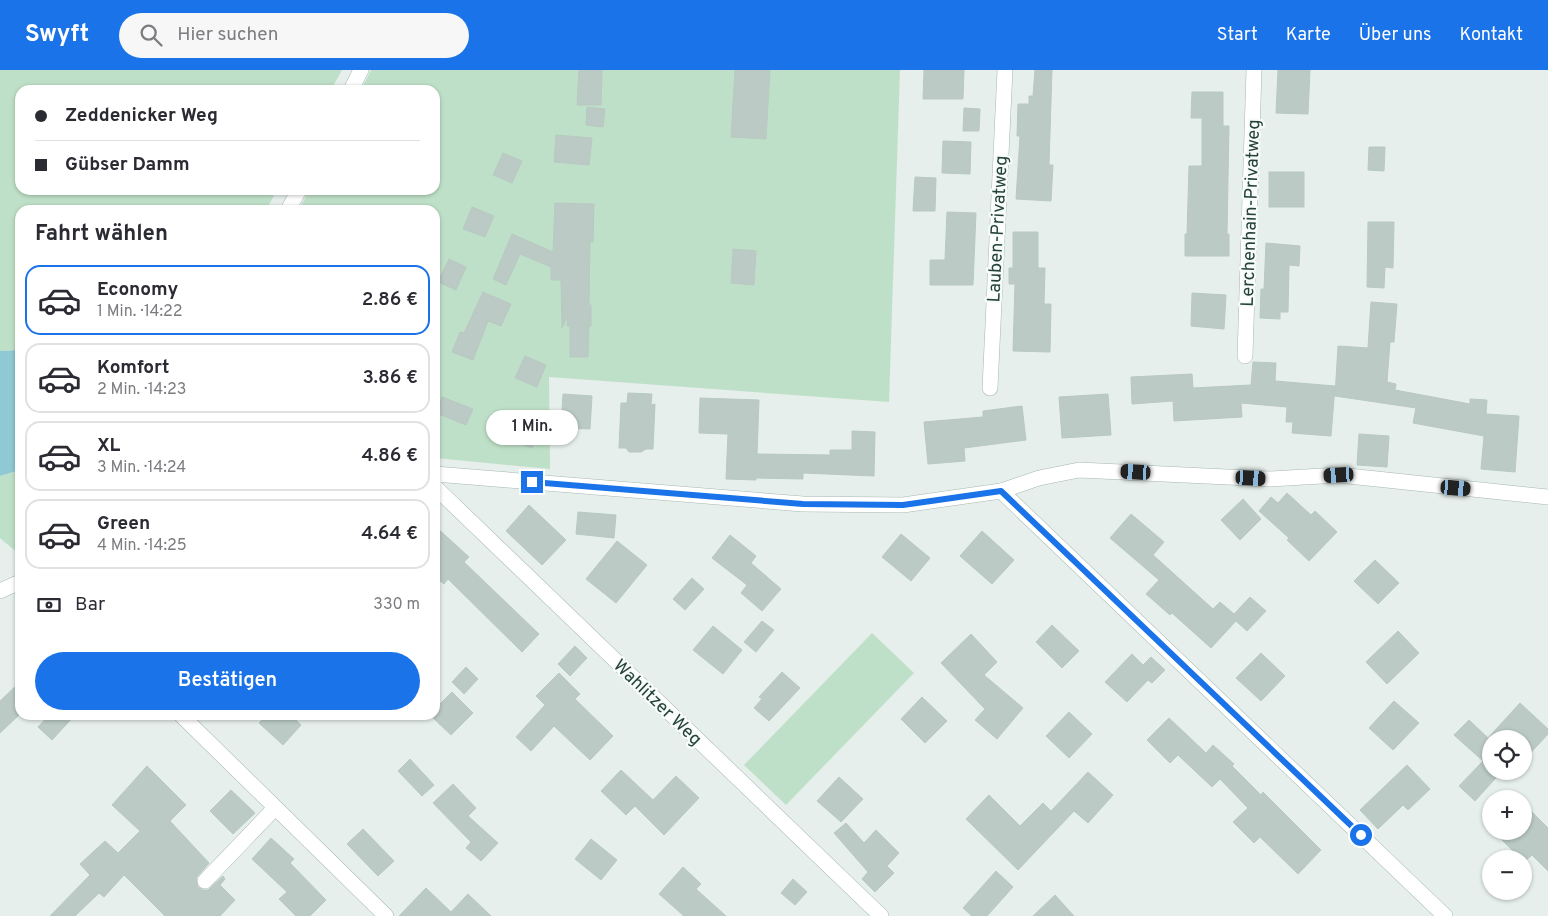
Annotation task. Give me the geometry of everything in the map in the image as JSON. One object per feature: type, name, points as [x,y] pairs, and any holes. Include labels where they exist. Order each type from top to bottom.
[{"type":"street","points":[[354,85],[361,70]]},
{"type":"street","name":"Lauben-Privatweg","points":[[990,388],[1004,70]]},
{"type":"street","name":"Lerchenhain-Privatweg","points":[[1245,356],[1254,70]]},
{"type":"street","points":[[440,474],[803,504],[903,505],[1001,491],[1039,478],[1079,470],[1270,479],[1339,475],[1548,497]]},
{"type":"street","points":[[1001,491],[1445,916]]},
{"type":"street","name":"Wahlitzer Weg","points":[[440,492],[881,916]]},
{"type":"street","points":[[0,592],[15,584]]},
{"type":"street","points":[[187,720],[386,916]]},
{"type":"street","points":[[205,881],[276,808]]},
{"type":"green space","points":[[0,70],[342,70],[334,85],[15,85],[15,195],[274,195],[269,205],[15,205],[15,350],[0,351]]},
{"type":"green space","points":[[371,70],[900,70],[889,402],[549,377],[550,469],[440,458],[440,205],[302,205],[306,195],[440,195],[440,85],[364,85]]},
{"type":"green space","points":[[15,472],[15,551],[0,538],[0,476]]},
{"type":"green space","points":[[872,633],[914,673],[786,805],[744,765]]},
{"type":"water","points":[[15,350],[15,472],[0,476],[0,351]]},
{"type":"building","points":[[579,70],[602,70],[601,105],[577,105]]},
{"type":"building","points":[[735,70],[770,70],[766,139],[731,137]]},
{"type":"building","points":[[924,70],[964,70],[963,99],[923,99]]},
{"type":"building","points":[[1035,70],[1052,70],[1049,165],[1053,165],[1051,201],[1016,199],[1020,136],[1017,136],[1018,104],[1029,104],[1029,96],[1033,96]]},
{"type":"building","points":[[1278,70],[1310,70],[1308,114],[1276,113]]},
{"type":"building","points":[[1192,92],[1223,92],[1223,126],[1229,126],[1227,234],[1229,234],[1229,256],[1185,256],[1189,166],[1202,166],[1202,118],[1191,118]]},
{"type":"building","points":[[587,107],[605,109],[603,127],[586,125]]},
{"type":"building","points":[[964,108],[980,109],[979,131],[963,131]]},
{"type":"building","points":[[556,135],[592,138],[589,165],[554,162]]},
{"type":"building","points":[[943,141],[971,142],[970,174],[942,173]]},
{"type":"building","points":[[1369,147],[1385,147],[1384,171],[1368,170]]},
{"type":"building","points":[[503,153],[522,161],[512,183],[493,175]]},
{"type":"building","points":[[1269,172],[1304,172],[1304,207],[1269,207]]},
{"type":"building","points":[[915,177],[936,178],[935,211],[913,211]]},
{"type":"building","points":[[555,203],[594,204],[593,242],[590,242],[589,305],[591,305],[591,326],[589,326],[588,357],[570,357],[570,326],[567,326],[568,315],[562,328],[561,280],[551,280],[551,267],[520,254],[506,285],[493,279],[512,234],[553,252]]},
{"type":"building","points":[[472,207],[494,216],[485,237],[463,229]]},
{"type":"building","points":[[947,212],[976,213],[973,285],[930,285],[930,260],[945,260]]},
{"type":"building","points":[[1368,222],[1394,222],[1393,268],[1385,267],[1384,288],[1367,287]]},
{"type":"building","points":[[1013,232],[1038,232],[1038,268],[1045,268],[1044,304],[1051,304],[1050,352],[1013,351],[1015,284],[1009,284],[1009,268],[1013,268]]},
{"type":"building","points":[[1266,243],[1300,246],[1299,266],[1289,265],[1288,312],[1280,312],[1280,319],[1260,318],[1261,289],[1264,289]]},
{"type":"building","points":[[733,249],[756,251],[754,285],[731,283]]},
{"type":"building","points":[[449,259],[466,267],[456,290],[440,283],[440,278]]},
{"type":"building","points":[[483,292],[511,304],[501,326],[488,321],[473,360],[452,352],[460,332],[464,333]]},
{"type":"building","points":[[1192,293],[1226,295],[1224,329],[1191,326]]},
{"type":"building","points":[[1371,302],[1397,304],[1394,342],[1390,342],[1387,382],[1396,384],[1395,390],[1470,404],[1470,399],[1487,400],[1486,414],[1519,416],[1515,472],[1481,469],[1484,436],[1413,423],[1416,408],[1335,396],[1338,346],[1368,348]]},
{"type":"building","points":[[525,356],[546,365],[537,387],[515,378]]},
{"type":"building","points":[[1253,362],[1276,363],[1275,381],[1335,386],[1331,436],[1292,433],[1293,422],[1286,422],[1287,407],[1241,403],[1242,417],[1174,421],[1173,401],[1132,404],[1131,377],[1192,374],[1193,388],[1251,385]]},
{"type":"building","points":[[628,393],[652,394],[651,405],[655,404],[653,449],[629,452],[626,448],[619,448],[621,403],[627,403]]},
{"type":"building","points":[[563,394],[592,396],[590,429],[561,428]]},
{"type":"building","points":[[1108,394],[1111,435],[1062,438],[1059,397]]},
{"type":"building","points":[[442,397],[473,409],[466,425],[440,415]]},
{"type":"building","points":[[700,398],[759,400],[757,454],[830,455],[830,450],[852,450],[852,431],[875,432],[874,476],[803,473],[803,479],[726,479],[728,434],[699,433]]},
{"type":"building","points":[[1022,406],[1026,440],[964,448],[965,461],[928,464],[924,422],[983,417],[983,411]]},
{"type":"building","points":[[518,422],[539,430],[532,448],[511,440]]},
{"type":"building","points":[[1359,434],[1389,436],[1387,467],[1357,465]]},
{"type":"building","points":[[1287,493],[1311,515],[1315,511],[1337,532],[1309,561],[1287,540],[1289,538],[1259,511],[1271,497],[1278,503]]},
{"type":"building","points":[[1243,499],[1261,519],[1240,540],[1221,520]]},
{"type":"building","points":[[529,505],[566,540],[542,565],[506,531]]},
{"type":"building","points":[[578,512],[616,515],[614,538],[576,534]]},
{"type":"building","points":[[1131,514],[1164,542],[1153,555],[1213,609],[1220,602],[1234,614],[1250,597],[1266,611],[1247,631],[1236,621],[1211,648],[1172,613],[1170,615],[1146,594],[1159,580],[1110,538]]},
{"type":"building","points":[[440,531],[469,557],[464,562],[539,634],[522,652],[448,579],[444,584],[440,581]]},
{"type":"building","points":[[982,531],[1014,560],[992,584],[960,556]]},
{"type":"building","points":[[901,534],[930,558],[911,581],[882,557]]},
{"type":"building","points":[[730,535],[756,556],[751,563],[781,589],[762,611],[741,593],[747,585],[712,558]]},
{"type":"building","points":[[617,541],[647,565],[616,603],[586,579]]},
{"type":"building","points":[[1375,560],[1399,583],[1378,604],[1354,581]]},
{"type":"building","points":[[692,578],[704,589],[685,610],[673,599]]},
{"type":"building","points":[[762,621],[774,630],[756,652],[744,642]]},
{"type":"building","points":[[1052,625],[1079,651],[1062,668],[1036,642]]},
{"type":"building","points":[[713,626],[742,650],[723,674],[693,650]]},
{"type":"building","points":[[1398,631],[1419,653],[1387,684],[1366,662]]},
{"type":"building","points":[[971,634],[997,662],[984,675],[1023,708],[997,739],[975,720],[985,709],[941,663]]},
{"type":"building","points":[[575,646],[587,658],[570,676],[558,664]]},
{"type":"building","points":[[1261,653],[1285,676],[1261,701],[1236,678]]},
{"type":"building","points":[[1132,654],[1143,665],[1151,657],[1165,670],[1152,683],[1148,680],[1127,702],[1105,682]]},
{"type":"building","points":[[466,667],[478,679],[464,694],[452,682]]},
{"type":"building","points":[[782,672],[800,688],[769,721],[754,708],[762,699],[759,697]]},
{"type":"building","points":[[559,673],[580,694],[575,699],[613,736],[590,760],[554,726],[531,751],[516,737],[545,705],[536,696]]},
{"type":"building","points":[[15,687],[15,719],[0,733],[0,701]]},
{"type":"building","points":[[452,692],[473,713],[451,735],[435,720],[440,720],[440,704]]},
{"type":"building","points":[[922,697],[947,721],[925,743],[901,719]]},
{"type":"building","points":[[1394,701],[1419,723],[1393,750],[1369,728]]},
{"type":"building","points":[[1520,703],[1548,729],[1548,734],[1532,751],[1532,730],[1495,730]]},
{"type":"building","points":[[1069,712],[1092,734],[1069,758],[1046,736]]},
{"type":"building","points":[[1169,718],[1206,753],[1213,745],[1234,764],[1232,766],[1261,795],[1263,792],[1321,850],[1298,874],[1260,837],[1254,843],[1233,822],[1248,808],[1220,779],[1212,787],[1178,755],[1170,763],[1147,740]]},
{"type":"building","points":[[44,720],[70,720],[52,740],[38,727]]},
{"type":"building","points":[[262,720],[296,720],[301,725],[283,745],[259,723]]},
{"type":"building","points":[[1469,720],[1482,732],[1482,760],[1454,735]]},
{"type":"building","points":[[410,759],[434,785],[422,796],[398,771]]},
{"type":"building","points":[[1482,762],[1482,780],[1494,780],[1485,790],[1482,790],[1482,793],[1475,801],[1459,786]]},
{"type":"building","points":[[1407,765],[1430,789],[1408,810],[1403,805],[1378,829],[1360,810]]},
{"type":"building","points":[[147,766],[186,805],[170,821],[209,863],[196,878],[198,887],[208,890],[223,876],[225,879],[220,885],[235,900],[220,916],[165,916],[124,875],[104,897],[99,893],[75,916],[50,916],[90,875],[80,864],[105,841],[118,853],[140,831],[112,805]]},
{"type":"building","points":[[621,770],[653,800],[676,776],[699,798],[664,835],[635,806],[626,815],[601,791]]},
{"type":"building","points":[[1088,772],[1113,795],[1088,823],[1074,811],[1018,870],[966,819],[989,795],[1020,826],[1043,803],[1051,811]]},
{"type":"building","points":[[839,777],[863,799],[841,822],[817,801]]},
{"type":"building","points":[[453,784],[476,808],[468,816],[498,843],[481,861],[466,848],[471,842],[433,803]]},
{"type":"building","points":[[231,790],[255,813],[233,834],[210,811]]},
{"type":"building","points":[[1532,812],[1548,828],[1548,871],[1532,855],[1532,850],[1512,850],[1502,840],[1532,840]]},
{"type":"building","points":[[846,823],[864,843],[876,830],[899,853],[887,866],[894,873],[875,892],[862,879],[868,872],[834,833]]},
{"type":"building","points":[[363,829],[394,861],[378,876],[347,844]]},
{"type":"building","points":[[271,838],[294,859],[290,863],[326,900],[310,916],[296,916],[279,899],[287,892],[252,859]]},
{"type":"building","points":[[591,839],[617,860],[601,880],[575,859]]},
{"type":"building","points":[[683,867],[701,884],[696,889],[726,916],[684,916],[659,894]]},
{"type":"building","points":[[996,871],[1013,887],[987,916],[972,916],[963,908]]},
{"type":"building","points":[[793,879],[807,892],[795,905],[781,893]]},
{"type":"building","points":[[426,888],[451,912],[468,894],[491,916],[399,916]]},
{"type":"building","points":[[1055,895],[1074,916],[1033,916]]},
{"type":"route","points":[[532,482],[803,504],[903,505],[1001,491],[1361,835]]}]
